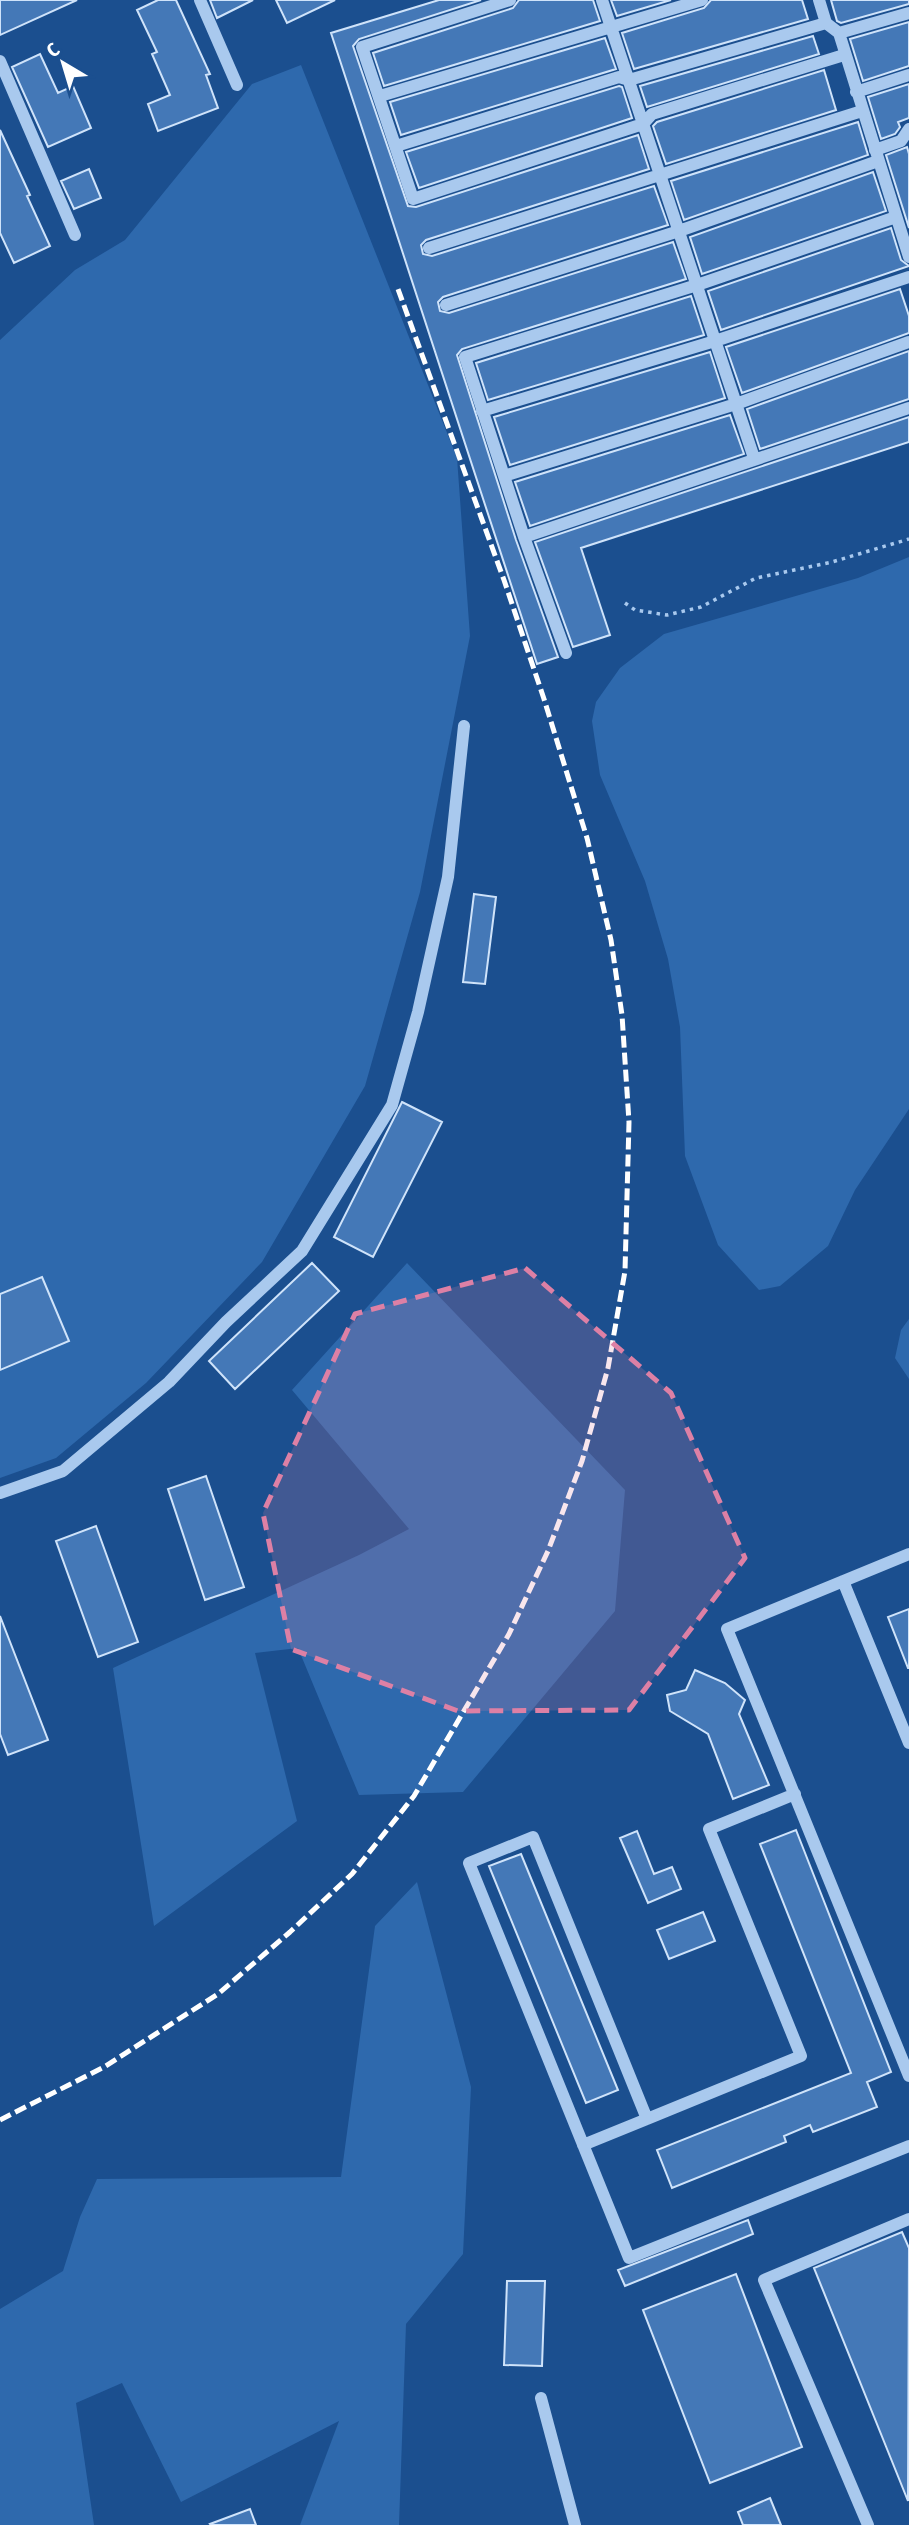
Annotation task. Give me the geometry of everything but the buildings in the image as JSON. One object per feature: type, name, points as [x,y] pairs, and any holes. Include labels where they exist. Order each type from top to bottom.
[{"type":"street","points":[[200,0],[237,85]]},
{"type":"street","points":[[510,0],[362,47],[413,199],[643,124],[652,114],[844,55]]},
{"type":"street","points":[[602,0],[754,458]]},
{"type":"street","points":[[380,96],[702,0]]},
{"type":"street","points":[[819,0],[826,23],[839,33],[909,257]]},
{"type":"street","points":[[839,33],[909,13]]},
{"type":"street","points":[[396,146],[619,77],[629,80],[826,23]]},
{"type":"street","points":[[0,61],[75,235]]},
{"type":"street","points":[[856,92],[909,75]]},
{"type":"street","points":[[429,248],[862,111]]},
{"type":"street","points":[[446,305],[679,230],[876,155],[901,141],[909,129]]},
{"type":"street","points":[[566,653],[524,537],[466,356],[697,285],[896,217]]},
{"type":"street","points":[[482,411],[715,341],[909,277]]},
{"type":"street","points":[[504,476],[736,404],[909,342]]},
{"type":"street","points":[[524,537],[909,408]]},
{"type":"street","points":[[0,1493],[63,1471],[169,1382],[226,1322],[302,1251],[392,1105],[418,1012],[449,877],[464,726]]},
{"type":"street","points":[[909,1554],[727,1629],[909,2076]]},
{"type":"street","points":[[843,1581],[909,1743]]},
{"type":"street","points":[[583,2145],[801,2056],[709,1829],[794,1794]]},
{"type":"street","points":[[648,2119],[533,1837],[468,1863],[629,2258],[909,2146]]},
{"type":"street","points":[[868,2525],[764,2280],[909,2218]]},
{"type":"street","points":[[541,2398],[575,2525]]},
{"type":"path","points":[[625,603],[635,610],[667,615],[701,607],[756,578],[832,562],[909,539]]},
{"type":"highlighted area","points":[[525,1268],[671,1393],[745,1558],[629,1710],[458,1711],[291,1649],[263,1513],[355,1314]]},
{"type":"shaded area","points":[[301,65],[457,458],[470,636],[420,892],[365,1086],[262,1262],[146,1383],[56,1458],[0,1478],[0,340],[75,270],[125,240],[252,84]]},
{"type":"shaded area","points":[[909,557],[909,1109],[855,1190],[828,1246],[780,1286],[759,1290],[718,1245],[685,1156],[680,1027],[668,959],[645,881],[600,775],[592,721],[596,702],[620,668],[664,634],[858,578]]},
{"type":"shaded area","points":[[407,1263],[625,1490],[615,1611],[463,1792],[359,1795],[298,1648],[255,1653],[297,1821],[154,1926],[113,1668],[359,1555],[409,1529],[292,1390]]},
{"type":"shaded area","points":[[909,1319],[909,1379],[895,1358],[901,1330]]},
{"type":"shaded area","points":[[417,1882],[471,2087],[463,2254],[406,2324],[399,2525],[300,2525],[339,2421],[181,2502],[122,2383],[76,2403],[94,2525],[0,2525],[0,2309],[63,2271],[80,2217],[97,2179],[341,2177],[375,1926]]},
{"type":"railway","points":[[0,2120],[104,2067],[218,1994],[352,1874],[414,1796],[509,1634],[548,1551],[582,1461],[608,1368],[625,1271],[629,1122],[622,1015],[611,940],[587,838],[544,699],[504,580],[398,289]]}]
